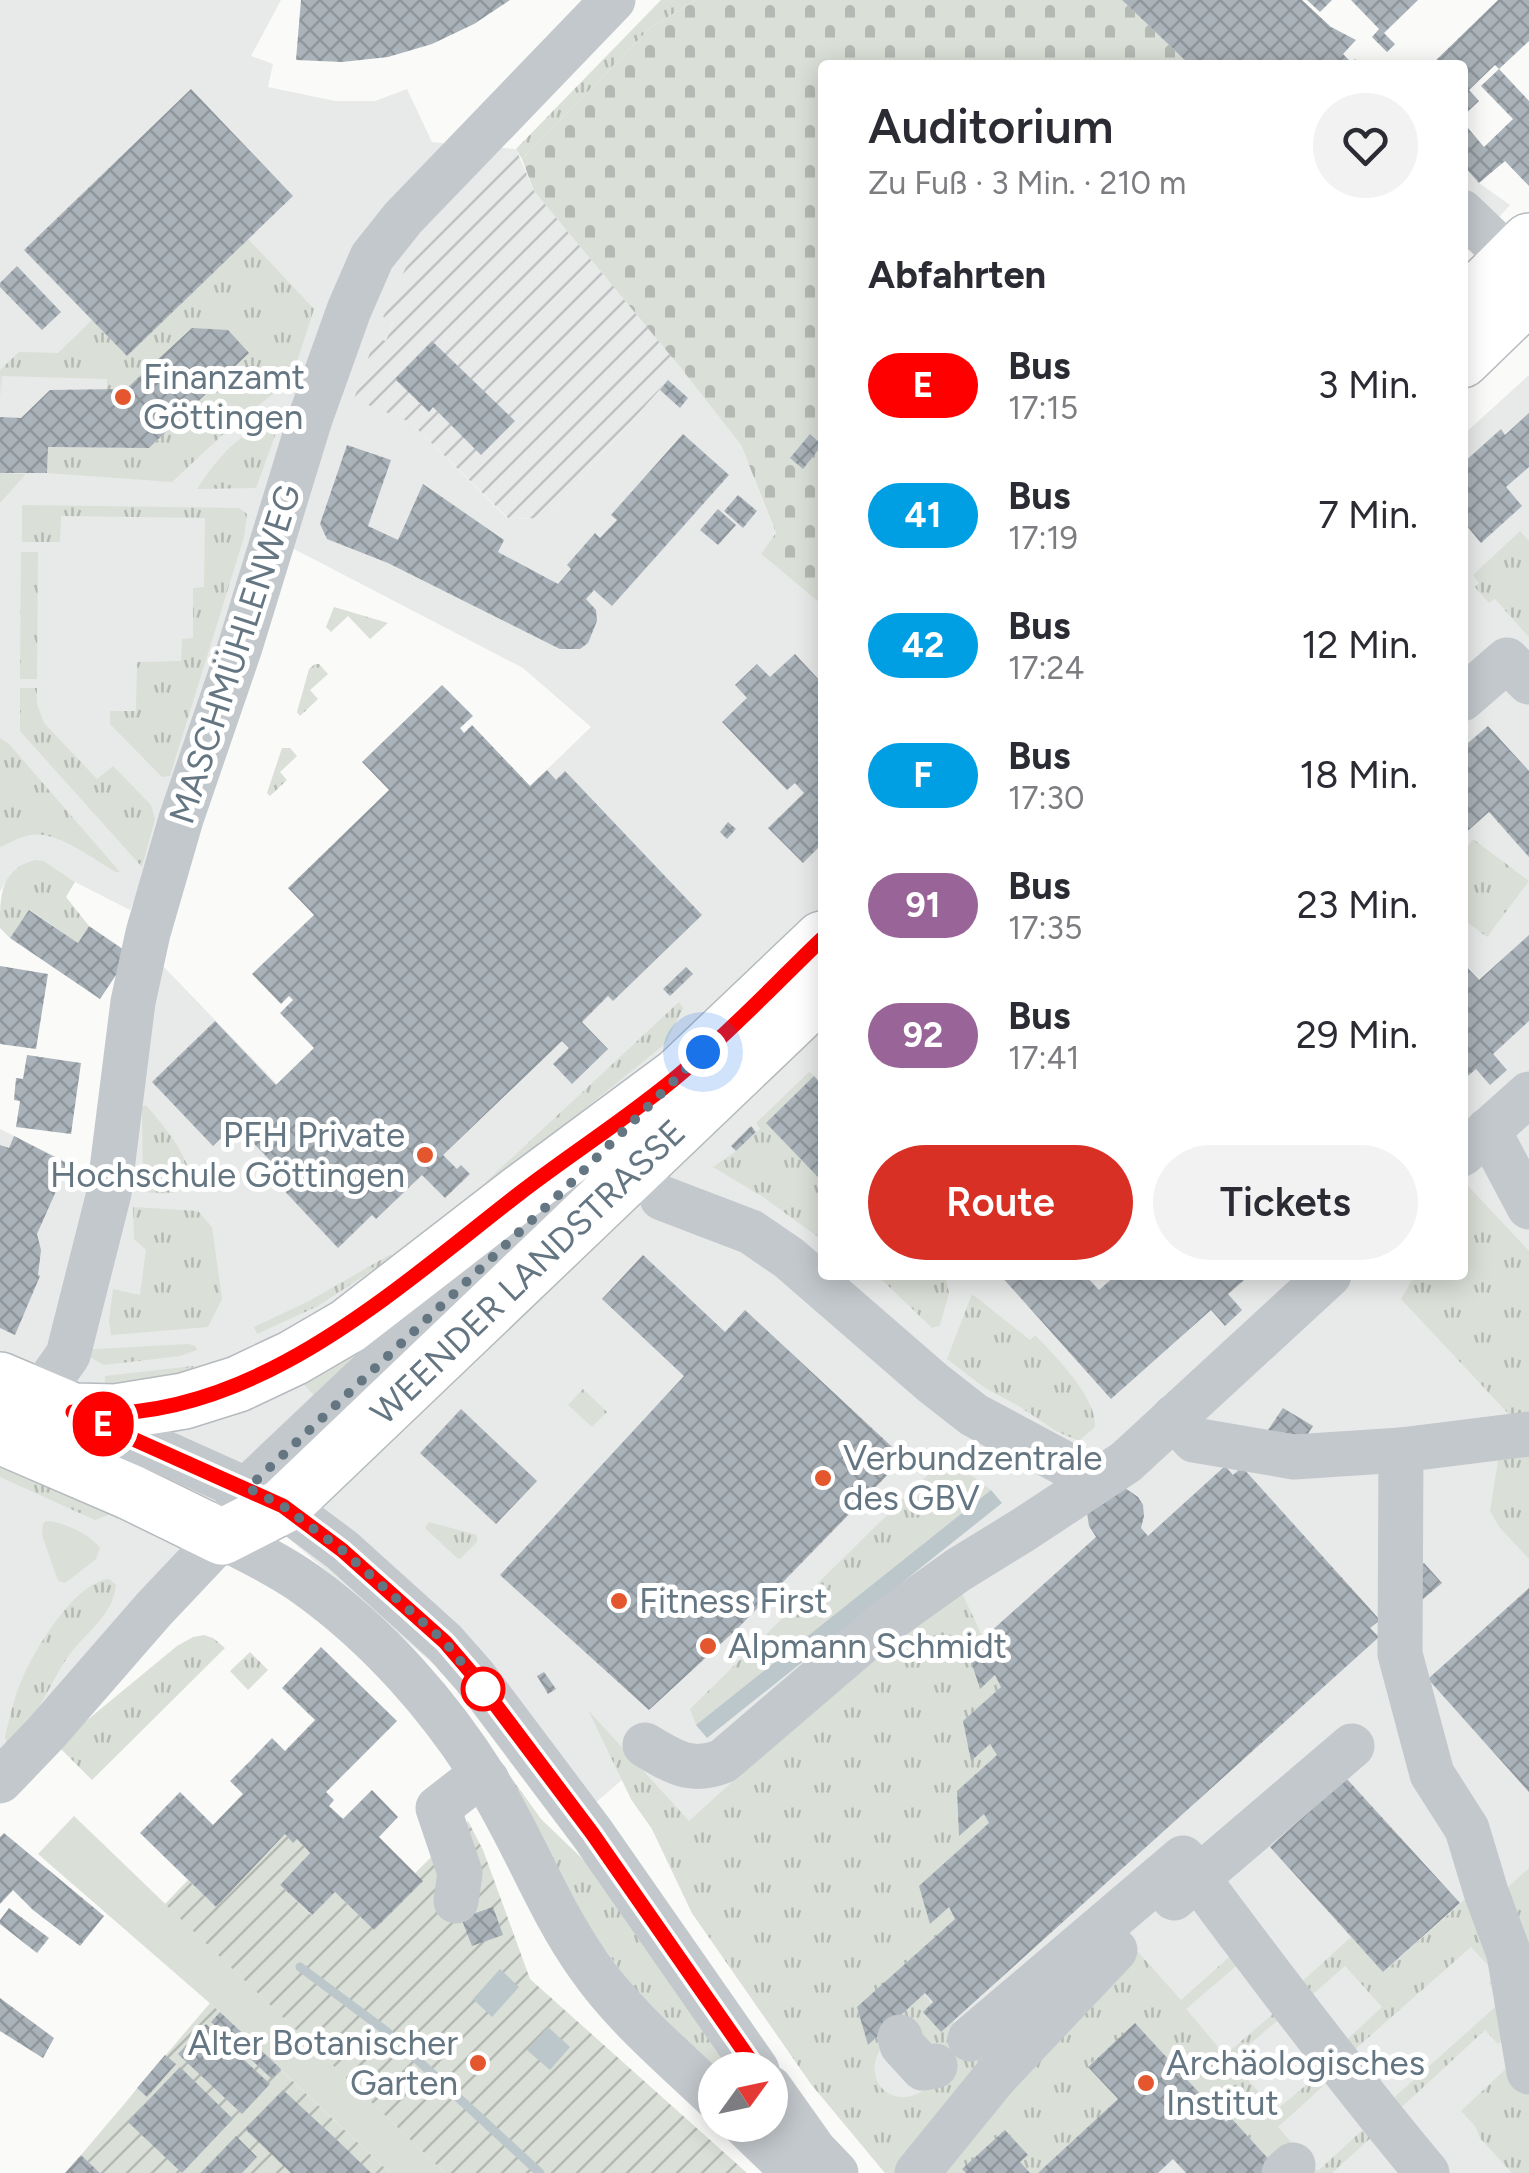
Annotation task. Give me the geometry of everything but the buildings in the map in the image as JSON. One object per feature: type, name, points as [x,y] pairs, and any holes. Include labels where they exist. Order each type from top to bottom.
[{"type":"main road","points":[[1468,304],[1523,265]]},
{"type":"main road","points":[[1468,351],[1523,265]]},
{"type":"main road","name":"WEENDER LANDSTRASSE","points":[[31,1403],[93,1414],[184,1401],[270,1370],[348,1326],[679,1075],[818,942]]},
{"type":"main road","name":"WEENDER LANDSTRASSE","points":[[222,1536],[818,995]]},
{"type":"main road","points":[[31,1403],[130,1492],[222,1536]]},
{"type":"street","name":"MASCHMÜHLENWEG","points":[[31,1403],[90,1271],[109,1192],[130,1026],[148,934],[304,435],[349,310],[372,257],[403,218],[614,0]]},
{"type":"street","points":[[1468,217],[1523,265]]},
{"type":"street","points":[[1468,694],[1507,660],[1529,682]]},
{"type":"street","name":"WEENDER LANDSTRASSE","points":[[265,1497],[679,1075]]},
{"type":"street","points":[[1529,1094],[1476,1142],[1529,1207]]},
{"type":"street","points":[[662,1198],[751,1232],[790,1258],[974,1415],[1097,1480]]},
{"type":"street","points":[[644,1745],[695,1768],[723,1760],[884,1622],[1126,1462],[1324,1280]]},
{"type":"street","points":[[31,1403],[265,1497],[342,1550],[445,1642],[592,1833],[744,2052]]},
{"type":"street","points":[[1174,1418],[1194,1440],[1294,1457],[1401,1450],[1529,1434]]},
{"type":"street","points":[[1401,1450],[1400,1654],[1432,1774],[1467,1828],[1486,1892],[1519,1948],[1529,2072]]},
{"type":"street","points":[[222,1536],[308,1586],[378,1646],[446,1722],[486,1780],[564,1930],[592,1970],[622,2006],[698,2080]]},
{"type":"street","name":"WEENDER LANDSTRASSE","points":[[1,1780],[222,1536]]},
{"type":"street","points":[[917,2173],[995,2077],[1107,1957],[1352,1746]]},
{"type":"street","points":[[456,1901],[460,1873],[438,1808],[466,1787],[486,1780]]},
{"type":"street","points":[[970,2039],[1183,1858],[1358,2090],[1427,2173]]},
{"type":"street","points":[[900,2037],[902,2045],[923,2068],[935,2066]]},
{"type":"street","points":[[788,2113],[836,2173]]},
{"type":"street","points":[[762,2142],[795,2173]]},
{"type":"shaded area","points":[[0,0],[281,0],[251,56],[273,64],[268,87],[335,101],[375,101],[407,89],[432,142],[516,149],[416,253],[383,317],[393,321],[386,342],[375,338],[410,422],[508,519],[545,518],[680,367],[741,445],[776,534],[761,554],[818,602],[818,1280],[1468,1280],[1468,430],[1529,375],[1529,2173],[885,2173],[811,2084],[692,1913],[623,1779],[594,1804],[255,1509],[0,1761],[0,1129],[91,1174],[161,964],[277,1084],[314,1049],[505,760],[530,786],[591,727],[523,668],[294,549],[130,910],[44,861],[11,873],[0,892]]},
{"type":"shaded area","points":[[516,149],[534,191],[680,367],[545,518],[509,519],[410,422],[354,399],[375,338],[386,341],[393,322],[383,317],[406,267]]},
{"type":"shaded area","points":[[1468,171],[1510,205],[1468,251]]},
{"type":"shaded area","points":[[991,1490],[1002,1503],[707,1738],[696,1725]]},
{"type":"shaded area","points":[[500,1969],[519,1987],[492,2017],[473,1999]]},
{"type":"shaded area","points":[[548,2027],[570,2047],[550,2070],[527,2050]]},
{"type":"green space","points":[[661,0],[695,0],[649,29],[522,159],[516,149]]},
{"type":"green space","points":[[695,0],[1122,0],[1185,60],[818,60],[818,602],[761,554],[776,533],[741,445],[534,191],[522,159],[649,29]]},
{"type":"green space","points":[[248,239],[314,309],[291,380],[234,424],[172,482],[47,473],[48,447],[149,448],[248,353],[126,389],[107,390],[107,379],[2,376],[1,398],[0,370],[19,352],[58,353],[92,320],[127,356]]},
{"type":"green space","points":[[285,408],[256,488],[197,489],[235,443]]},
{"type":"green space","points":[[0,473],[26,474],[0,503]]},
{"type":"green space","points":[[22,505],[239,508],[247,514],[244,537],[170,776],[162,777],[110,724],[110,711],[136,711],[137,662],[181,661],[182,639],[193,638],[193,588],[204,587],[205,518],[61,516],[60,542],[22,542]]},
{"type":"green space","points":[[1520,531],[1529,541],[1529,637],[1495,599],[1489,603],[1475,587],[1479,583],[1473,575]]},
{"type":"green space","points":[[21,552],[38,552],[37,679],[20,679]]},
{"type":"green space","points":[[334,607],[388,623],[370,639],[348,616],[331,632],[326,627]]},
{"type":"green space","points":[[315,664],[328,674],[310,690],[318,699],[300,716],[297,712],[309,669]]},
{"type":"green space","points":[[20,688],[37,688],[37,704],[44,723],[97,779],[113,766],[151,805],[155,819],[142,867],[20,731]]},
{"type":"green space","points":[[0,738],[120,872],[52,837],[30,835],[0,847]]},
{"type":"green space","points":[[282,748],[290,748],[297,756],[280,772],[287,780],[270,796],[267,793]]},
{"type":"green space","points":[[1473,839],[1529,881],[1487,937],[1468,923],[1468,846]]},
{"type":"green space","points":[[35,860],[44,861],[75,882],[66,897],[89,926],[78,943],[30,910],[10,938],[0,928],[4,885],[15,870]]},
{"type":"green space","points":[[679,1002],[683,1008],[665,1044],[489,1186],[486,1182]]},
{"type":"green space","points":[[809,1072],[814,1076],[818,1237],[713,1167],[760,1129],[756,1123]]},
{"type":"green space","points":[[146,1105],[189,1169],[192,1180],[176,1192],[143,1192],[142,1107]]},
{"type":"green space","points":[[1468,1186],[1529,1251],[1529,1423],[1518,1424],[1401,1299],[1412,1280],[1468,1280]]},
{"type":"green space","points":[[133,1207],[198,1211],[212,1227],[222,1299],[208,1327],[111,1335],[113,1289],[140,1295],[146,1250],[134,1239]]},
{"type":"green space","points":[[391,1254],[393,1257],[318,1306],[257,1334],[254,1327]]},
{"type":"green space","points":[[882,1280],[946,1280],[949,1293],[940,1325],[932,1328]]},
{"type":"green space","points":[[972,1294],[1030,1340],[1035,1335],[1082,1390],[1094,1415],[1095,1427],[1079,1441],[985,1388],[947,1359]]},
{"type":"green space","points":[[379,1337],[319,1401],[297,1377]]},
{"type":"green space","points":[[189,1344],[197,1350],[180,1356],[104,1365],[77,1350]]},
{"type":"green space","points":[[193,1366],[197,1378],[105,1385],[105,1376]]},
{"type":"green space","points":[[583,1389],[607,1412],[592,1427],[568,1405]]},
{"type":"green space","points":[[1529,1443],[1529,1559],[1490,1511],[1498,1461],[1519,1444]]},
{"type":"green space","points":[[946,1457],[991,1490],[696,1725],[690,1709]]},
{"type":"green space","points":[[0,1464],[111,1514],[95,1520],[0,1477]]},
{"type":"green space","points":[[46,1521],[76,1530],[100,1548],[96,1559],[65,1583],[57,1578],[42,1535]]},
{"type":"green space","points":[[429,1522],[477,1535],[477,1542],[457,1558],[425,1528]]},
{"type":"green space","points":[[109,1579],[116,1585],[109,1607],[69,1655],[24,1729],[7,1744],[5,1737],[15,1699],[37,1650],[58,1618],[83,1591]]},
{"type":"green space","points":[[335,1585],[480,1734],[541,1819],[592,1868],[735,2052],[698,2054],[646,2005]]},
{"type":"green space","points":[[960,1589],[983,1638],[969,1652],[979,1688],[995,1675],[1001,1687],[963,1721],[971,1760],[990,1744],[997,1755],[957,1791],[959,1835],[984,1814],[989,1823],[930,1923],[949,1907],[955,1919],[895,1973],[926,1996],[941,2031],[953,2021],[986,2057],[1099,1951],[1138,1952],[1181,2000],[1237,1950],[1242,1961],[1186,2009],[1225,2055],[1281,2007],[1284,2015],[1231,2060],[1275,2111],[1328,2067],[1331,2079],[1278,2127],[1297,2149],[1276,2167],[1226,2122],[1135,2024],[1088,2066],[1118,2099],[1038,2173],[1030,2173],[1020,2162],[1028,2155],[963,2169],[966,2173],[885,2173],[811,2084],[692,1913],[588,1710],[689,1821],[796,1724]],"holes":[[[883,2045],[930,2085],[905,2097],[884,2090],[875,2071]]]},
{"type":"green space","points":[[204,1635],[225,1648],[92,1780],[57,1745],[177,1646]]},
{"type":"green space","points":[[250,1652],[268,1670],[248,1690],[230,1671]]},
{"type":"green space","points":[[74,1816],[445,2173],[390,2173],[220,2012],[38,1854]]},
{"type":"green space","name":"Alter Botanischer Garten","points":[[468,1821],[483,1850],[530,1979],[698,2129],[698,2142],[712,2142],[747,2173],[445,2173],[165,1904],[188,1880],[216,1907],[285,1834],[293,1842],[297,1839],[310,1853],[280,1885],[311,1915],[335,1892],[374,1930],[422,1881],[415,1873]]},
{"type":"green space","points":[[1529,1868],[1529,2173],[1512,2173],[1461,2111],[1513,2062],[1509,2035],[1498,2044],[1485,2030],[1392,2116],[1388,2103],[1503,2000],[1489,1983],[1497,1975],[1471,1947],[1346,2057],[1340,2046],[1382,2007],[1345,1966],[1305,2001],[1295,1988],[1351,1937],[1384,1972],[1478,1888],[1497,1897]]},
{"type":"green space","name":"Alter Botanischer Garten","points":[[210,2003],[390,2173],[100,2173],[81,2155]]},
{"type":"green space","points":[[1370,2123],[1375,2134],[1332,2173],[1297,2173],[1309,2162],[1318,2171]]},
{"type":"waterway","points":[[300,1967],[386,2031],[540,2173]]},
{"type":"bus line","name":"E","points":[[744,2052],[592,1833],[445,1642],[342,1550],[283,1506],[73,1412],[116,1412],[184,1401],[270,1370],[348,1326],[679,1075],[818,943]]},
{"type":"place","name":"Finanzamt Göttingen","points":[[123,397]]},
{"type":"place","name":"PFH Private Hochschule Göttingen","points":[[425,1155]]},
{"type":"place","name":"Verbundzentrale des GBV","points":[[823,1478]]},
{"type":"place","name":"Fitness First","points":[[619,1601]]},
{"type":"place","name":"Alpmann Schmidt","points":[[708,1646]]},
{"type":"place","name":"Alter Botanischer Garten","points":[[478,2063]]},
{"type":"place","name":"Archäologisches Institut","points":[[1146,2083]]},
{"type":"route","points":[[483,1689],[445,1642],[342,1550],[283,1506],[248,1488],[567,1187],[703,1052]]}]
